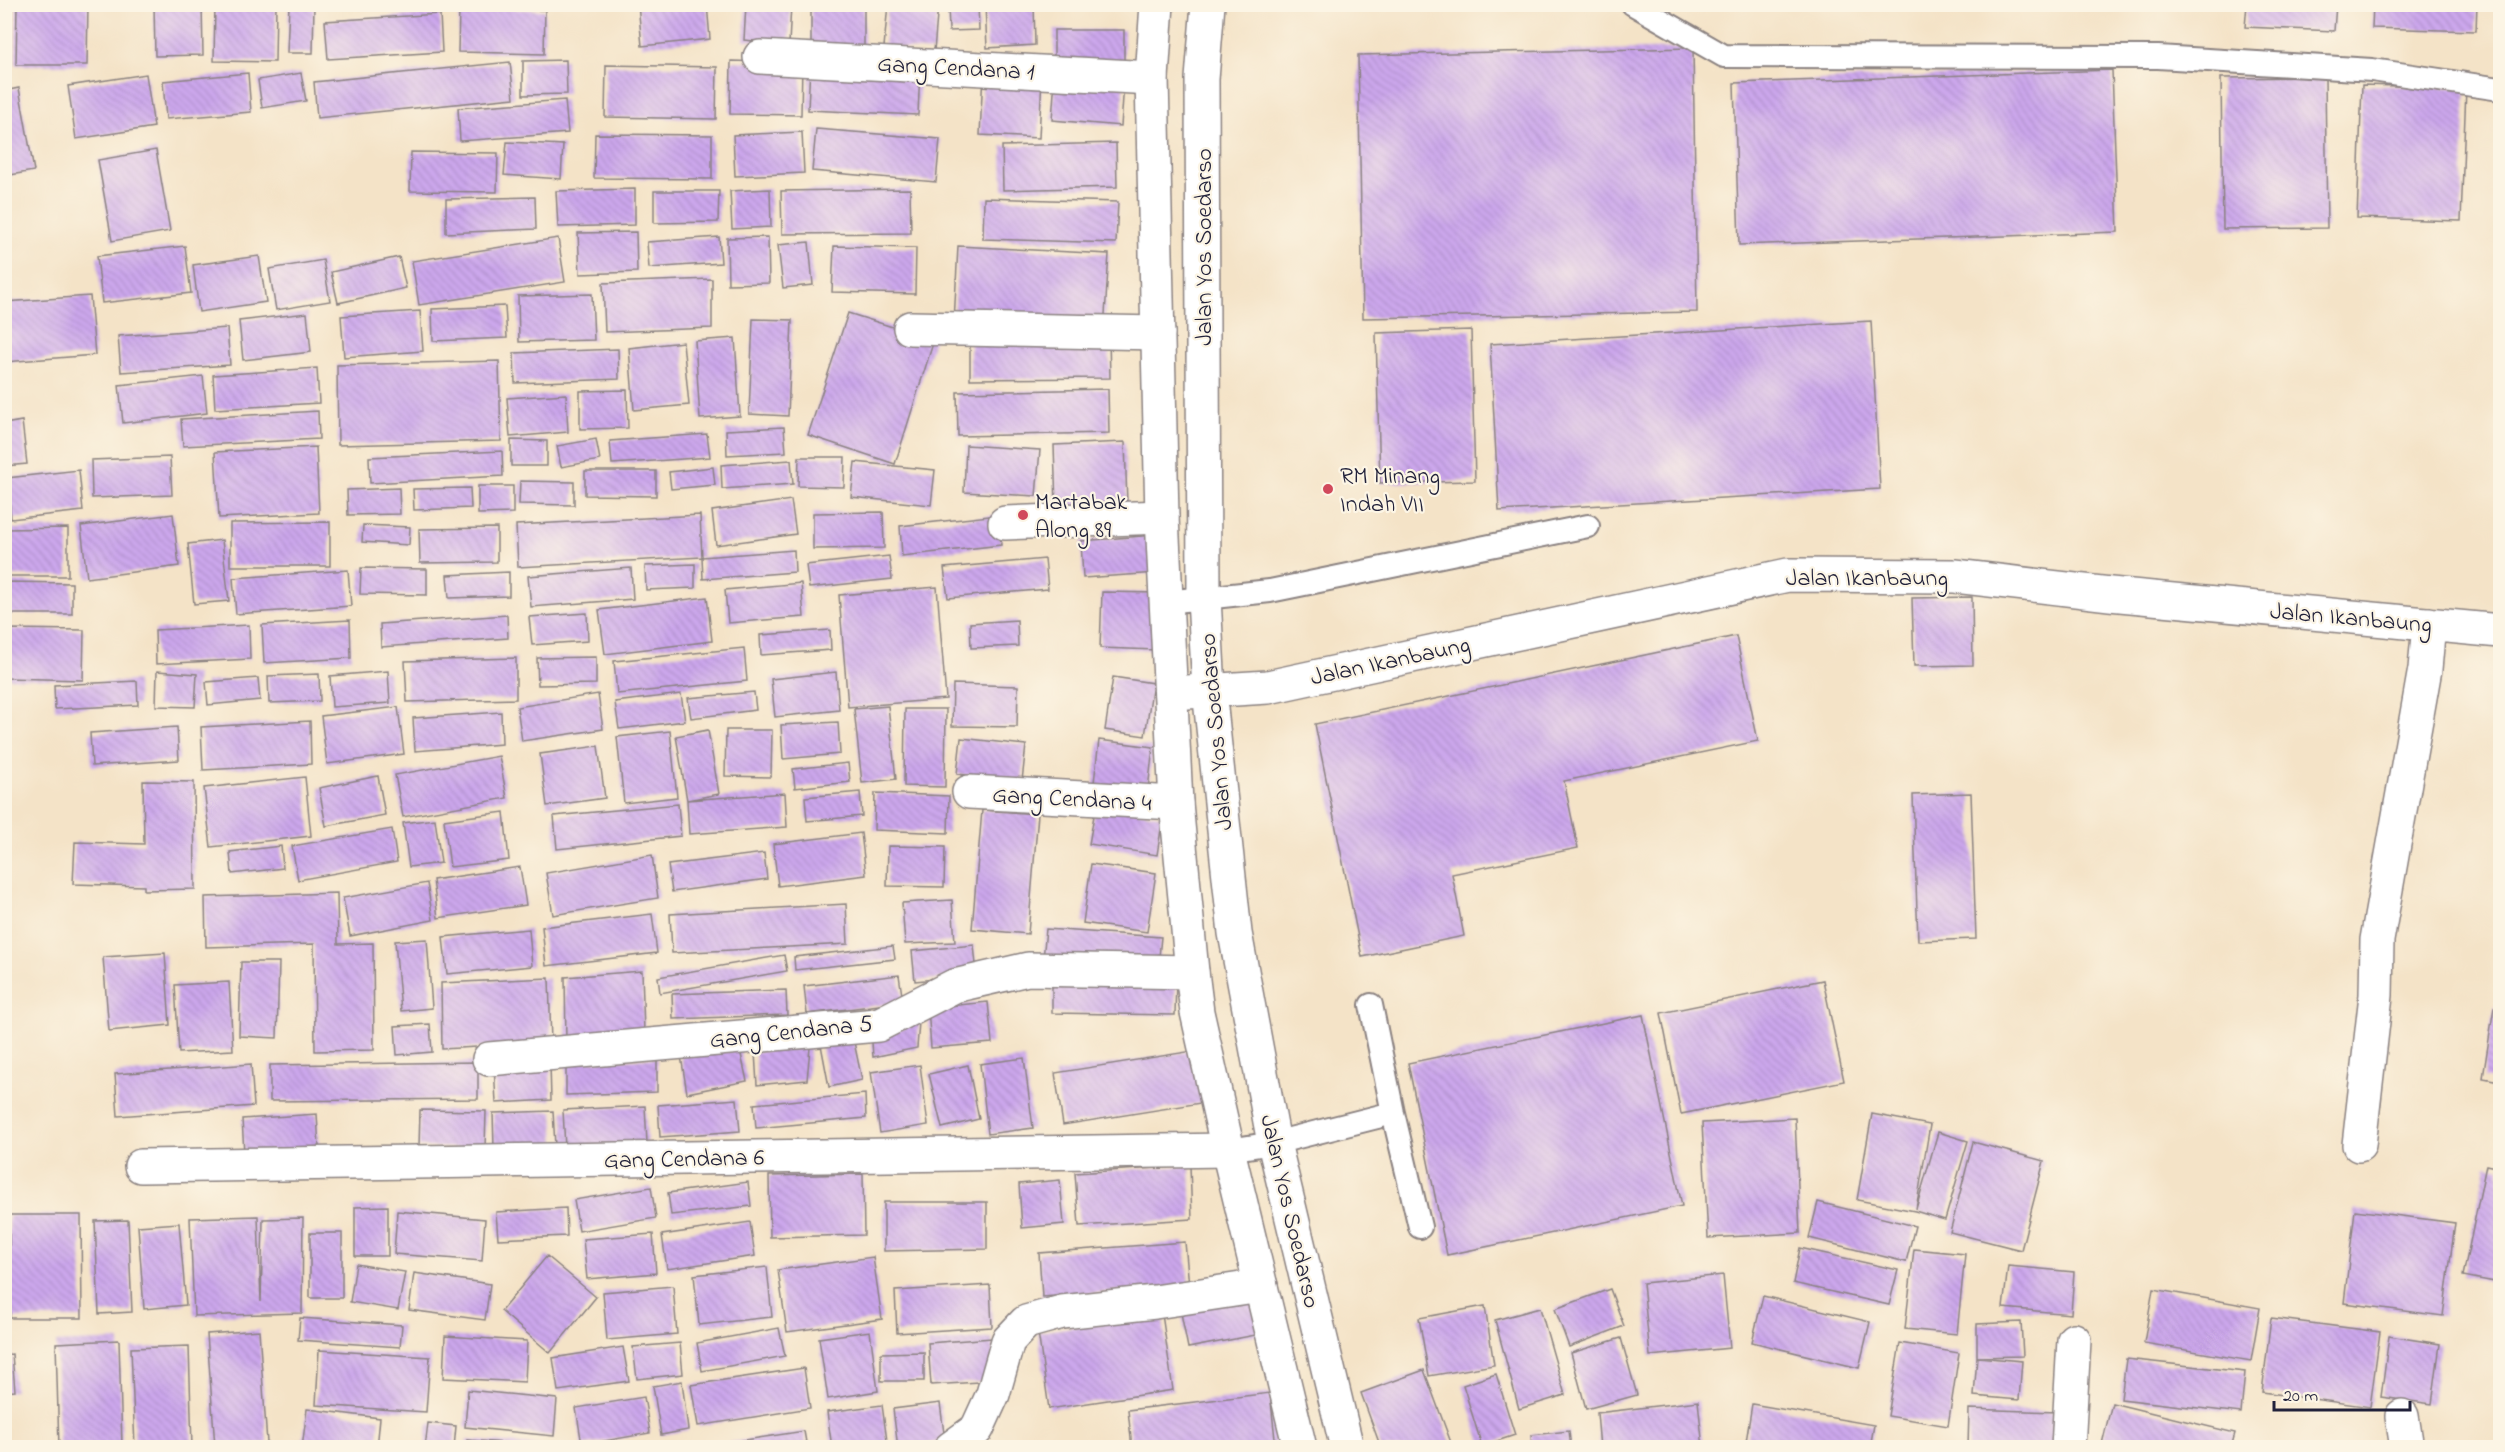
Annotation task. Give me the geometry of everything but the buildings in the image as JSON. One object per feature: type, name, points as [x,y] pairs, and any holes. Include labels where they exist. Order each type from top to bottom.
[{"type":"main road","name":"Jalan Yos Soedarso","points":[[1157,4],[1152,78],[1162,517],[1176,803],[1192,972],[1197,1012],[1228,1150],[1300,1448]]},
{"type":"main road","name":"Jalan Yos Soedarso","points":[[1208,4],[1202,79],[1204,598],[1209,690],[1235,933],[1274,1143],[1347,1448]]},
{"type":"main road","name":"Gang Cendana 1","points":[[760,57],[1152,78]]},
{"type":"main road","points":[[910,328],[1158,333]]},
{"type":"main road","points":[[1005,523],[1162,517]]},
{"type":"main road","name":"Jalan Ikanbaung","points":[[1171,693],[1268,687],[1788,574],[1955,576],[2110,594],[2500,631]]},
{"type":"main road","points":[[2359,1145],[2376,995],[2377,940],[2425,669],[2429,624]]},
{"type":"main road","name":"Gang Cendana 4","points":[[969,792],[1176,803]]},
{"type":"main road","name":"Gang Cendana 5","points":[[489,1059],[878,1025],[954,986],[1028,969],[1192,972]]},
{"type":"main road","name":"Gang Cendana 6","points":[[141,1166],[1228,1150]]},
{"type":"main road","points":[[951,1448],[977,1429],[993,1394],[1008,1341],[1026,1322],[1062,1312],[1155,1302],[1261,1286]]},
{"type":"main road","points":[[2068,1448],[2074,1340]]},
{"type":"main road","points":[[2402,1416],[2407,1448]]},
{"type":"lane","points":[[1633,4],[1724,56],[2158,57],[2372,70],[2500,89]]},
{"type":"lane","points":[[1166,602],[1270,591],[1588,526]]},
{"type":"lane","points":[[1371,1005],[1420,1227]]},
{"type":"lane","points":[[1228,1150],[1274,1143],[1393,1113]]},
{"type":"place","name":"RM Minang Indah VII","points":[[1328,489]]},
{"type":"place","name":"Martabak Along 89","points":[[1023,515]]}]
